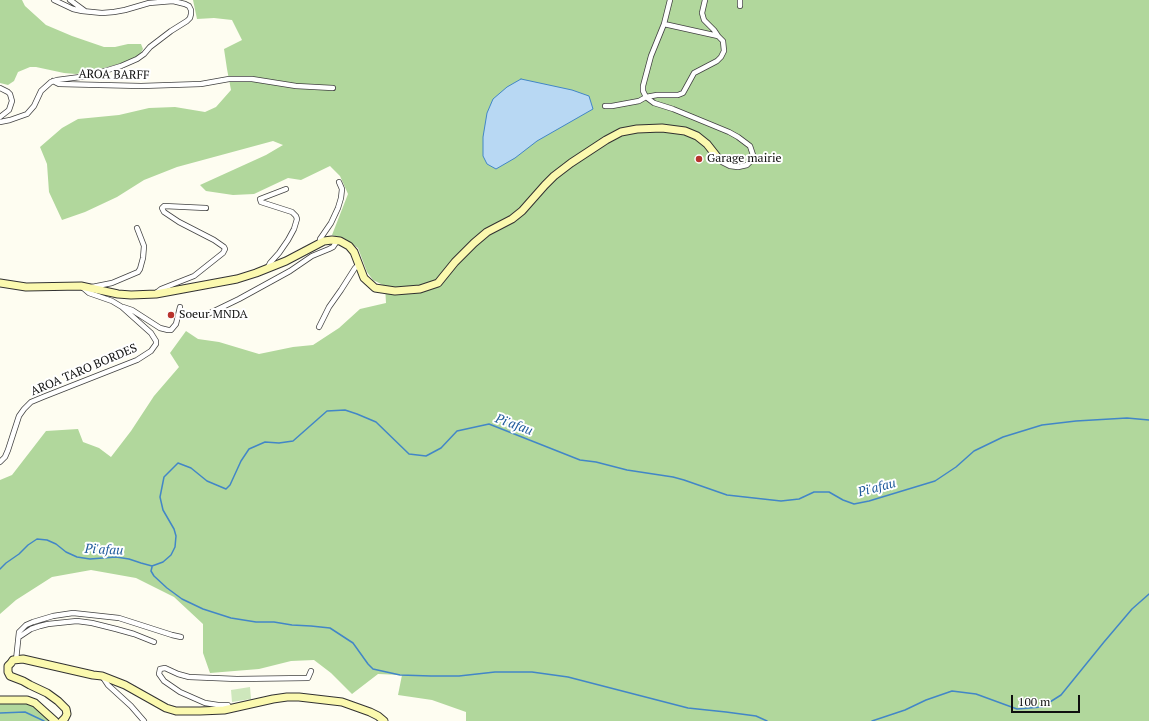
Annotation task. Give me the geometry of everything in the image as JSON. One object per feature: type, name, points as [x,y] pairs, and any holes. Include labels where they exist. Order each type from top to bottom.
[{"type":"main road","points":[[0,283],[26,287],[81,286],[118,294],[154,294],[237,279],[267,269],[320,243],[332,240],[349,246],[354,252],[364,278],[375,288],[386,290],[420,289],[438,283],[455,262],[487,232],[512,219],[522,211],[554,176],[606,140],[621,132],[637,129],[662,128],[685,131],[697,136],[707,144],[718,158]]},
{"type":"main road","points":[[62,721],[67,714],[66,710],[47,692],[10,676],[8,666],[11,662],[23,659],[102,676],[125,685],[166,708],[176,711],[230,709],[274,699],[300,697],[342,702],[370,712],[384,721]]},
{"type":"main road","points":[[0,700],[27,700],[35,703],[55,721]]},
{"type":"street","points":[[54,0],[73,9],[102,13],[114,12],[142,5],[148,0]]},
{"type":"street","points":[[70,0],[86,12]]},
{"type":"street","points":[[670,0],[664,24],[651,56],[642,86],[647,99],[729,132],[742,139],[750,146],[753,155],[751,161],[738,167],[730,166],[718,158]]},
{"type":"street","points":[[605,106],[647,99],[658,94],[678,95],[683,93],[694,73],[711,65],[721,57],[724,51],[723,41],[704,20],[702,13],[705,0]]},
{"type":"street","points":[[740,0],[740,6]]},
{"type":"street","name":"AROA BARFF","points":[[53,81],[88,76],[121,66],[144,54],[150,47],[190,18],[191,10],[185,4],[173,1],[155,2],[142,5]]},
{"type":"street","points":[[664,24],[718,36]]},
{"type":"street","name":"AROA BARFF","points":[[53,81],[59,84],[141,86],[200,84],[229,79],[252,79],[296,86],[333,88]]},
{"type":"street","points":[[0,122],[27,114],[31,111],[41,91],[53,81]]},
{"type":"street","points":[[0,88],[10,94],[12,100],[9,110],[0,117]]},
{"type":"street","points":[[320,243],[320,238],[331,222],[342,198],[342,189],[339,182]]},
{"type":"street","points":[[267,269],[288,240],[297,219],[292,212],[261,202],[260,199],[286,189]]},
{"type":"street","points":[[154,294],[161,289],[194,276],[225,251],[224,247],[179,222],[164,212],[162,208],[164,206],[206,208]]},
{"type":"street","points":[[91,288],[112,283],[138,272],[143,258],[144,246],[143,240],[137,228]]},
{"type":"street","points":[[208,314],[290,271],[312,256],[333,247],[337,241]]},
{"type":"street","points":[[319,327],[329,307],[359,264]]},
{"type":"street","name":"AROA TARO BORDES","points":[[81,286],[89,293],[132,310],[160,328],[168,330],[171,330],[176,324],[180,307]]},
{"type":"street","name":"AROA TARO BORDES","points":[[0,462],[5,457],[8,450],[19,416],[31,402],[137,360],[154,347],[156,340],[154,337],[121,306]]},
{"type":"street","points":[[16,660],[19,632],[26,625],[53,616],[73,613],[119,618],[181,637]]},
{"type":"street","points":[[19,636],[40,626],[77,621],[116,629],[154,642]]},
{"type":"street","points":[[230,709],[228,705],[205,703],[180,692],[164,681],[159,674],[160,670],[165,668],[189,677],[237,680],[308,678],[312,671]]},
{"type":"street","points":[[102,676],[108,685],[131,706],[144,721]]},
{"type":"green space","points":[[0,0],[22,0],[25,6],[46,25],[104,47],[141,44],[143,49],[139,56],[126,62],[89,72],[76,74],[64,73],[30,67],[18,72],[14,81],[8,85],[0,83]]},
{"type":"green space","points":[[193,0],[1149,0],[1149,721],[466,721],[466,712],[432,700],[398,695],[402,675],[378,674],[352,694],[331,673],[314,660],[291,661],[259,669],[210,673],[203,653],[203,624],[174,597],[136,578],[91,570],[52,577],[16,600],[0,614],[0,480],[12,475],[46,431],[78,429],[83,442],[99,448],[111,457],[131,431],[154,396],[179,367],[170,353],[186,331],[198,339],[219,342],[259,354],[293,347],[313,345],[339,328],[360,309],[386,303],[385,286],[373,280],[367,272],[358,248],[345,239],[332,235],[348,194],[340,176],[330,166],[301,180],[288,178],[254,194],[233,195],[206,191],[200,185],[266,155],[283,145],[273,141],[177,167],[144,180],[117,197],[85,212],[62,220],[49,192],[47,164],[40,147],[62,128],[78,119],[119,115],[149,108],[175,107],[205,112],[216,107],[231,90],[224,49],[242,40],[232,20],[214,18],[197,19]]},
{"type":"green space","points":[[250,687],[251,699],[232,702],[231,690]]},
{"type":"green space","points":[[24,699],[54,721],[0,721],[0,703]]},
{"type":"water","points":[[521,79],[572,90],[589,96],[593,109],[537,141],[515,158],[496,169],[487,164],[483,156],[483,137],[487,113],[493,99],[507,87]]},
{"type":"waterway","name":"Pi'afau","points":[[0,569],[37,539],[47,540],[56,544],[66,552],[77,557],[90,559],[116,557],[129,559],[152,566],[163,562],[171,555],[175,547],[176,536],[174,529],[163,510],[160,497],[164,477],[178,463],[191,468],[207,481],[226,489],[230,485],[241,461],[249,449],[265,442],[279,443],[293,441],[327,411],[345,410],[376,422],[409,454],[426,456],[441,448],[457,431],[489,424],[580,460],[596,462],[627,470],[673,477],[727,495],[781,501],[799,499],[814,492],[829,492],[854,504],[869,501],[935,481],[956,467],[974,451],[1003,437],[1042,425],[1127,418],[1149,420]]},
{"type":"waterway","points":[[152,567],[151,571],[154,576],[167,588],[182,599],[203,609],[231,618],[256,622],[274,622],[330,628],[353,643],[373,669],[400,675],[431,676],[459,676],[495,672],[532,672],[568,677],[688,708],[756,716],[767,721]]},
{"type":"waterway","points":[[872,721],[905,710],[926,700],[952,691],[976,694],[1017,709],[1042,707],[1061,695],[1132,609],[1149,594]]},
{"type":"waterway","points":[[0,713],[25,712],[44,721]]},
{"type":"place","name":"Garage mairie","points":[[699,159]]},
{"type":"place","name":"Soeur MNDA","points":[[171,315]]}]
